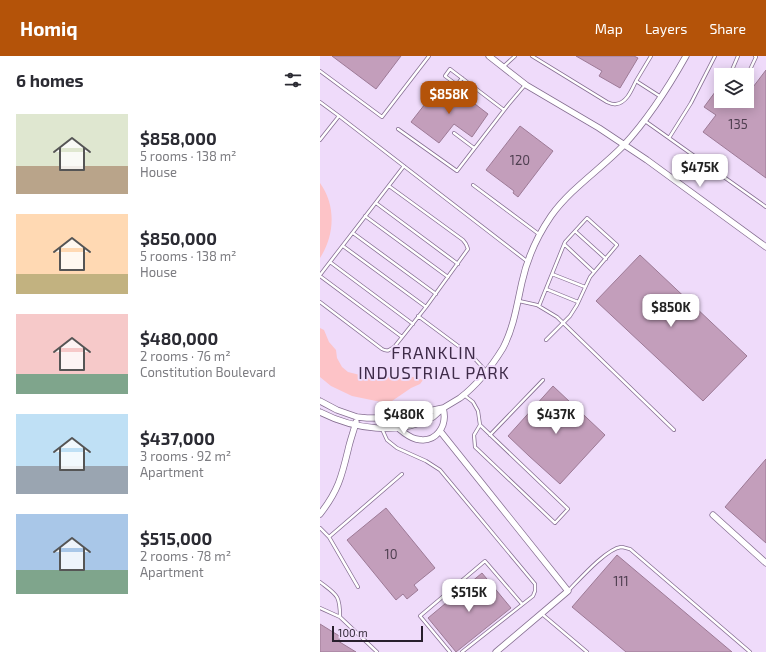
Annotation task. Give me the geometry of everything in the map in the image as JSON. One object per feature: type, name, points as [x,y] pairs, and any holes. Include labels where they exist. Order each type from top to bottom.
[{"type":"street","points":[[489,56],[502,68],[526,85],[599,128],[624,145],[766,247]]},
{"type":"street","points":[[320,412],[334,419],[356,425],[382,428],[409,426],[434,416],[464,395],[482,378],[502,348],[513,323],[516,305],[519,301],[522,281],[528,262],[540,235],[551,216],[567,197],[624,145],[645,121],[662,97],[686,56]]},
{"type":"street","points":[[320,401],[337,410],[357,417],[396,418],[444,408]]},
{"type":"street","points":[[397,427],[411,437],[419,440],[431,438],[443,427],[445,422],[444,408]]},
{"type":"street","points":[[320,514],[331,501],[337,490],[357,417]]},
{"type":"street","points":[[440,431],[568,592],[496,652]]},
{"type":"street","points":[[713,515],[766,563]]},
{"type":"lane","points":[[320,71],[382,117],[429,56]]},
{"type":"lane","points":[[502,68],[514,56]]},
{"type":"lane","points":[[534,57],[607,102],[616,104],[623,102],[630,94],[650,57],[645,56]]},
{"type":"lane","points":[[669,138],[691,103],[715,56]]},
{"type":"lane","points":[[733,68],[738,56]]},
{"type":"lane","points":[[751,68],[756,57],[755,56]]},
{"type":"lane","points":[[462,78],[457,85],[445,76],[450,70],[462,78],[504,110]]},
{"type":"lane","points":[[636,81],[662,97]]},
{"type":"lane","points":[[398,129],[457,170],[504,110],[526,85]]},
{"type":"lane","points":[[320,102],[528,262]]},
{"type":"lane","points":[[320,140],[339,116]]},
{"type":"lane","points":[[645,121],[766,207]]},
{"type":"lane","points":[[454,132],[474,148]]},
{"type":"lane","points":[[402,337],[320,275],[404,166]]},
{"type":"lane","points":[[473,185],[540,235]]},
{"type":"lane","points":[[320,302],[387,351],[395,346],[413,324],[468,250],[466,244],[389,186]]},
{"type":"lane","points":[[376,203],[458,264]]},
{"type":"lane","points":[[366,216],[448,277]]},
{"type":"lane","points":[[539,306],[564,244],[587,218],[617,245],[590,277],[570,316],[546,340]]},
{"type":"lane","points":[[575,231],[606,259]]},
{"type":"lane","points":[[353,233],[436,294]]},
{"type":"lane","points":[[564,244],[594,272]]},
{"type":"lane","points":[[343,246],[426,307]]},
{"type":"lane","points":[[330,262],[413,324]]},
{"type":"lane","points":[[552,274],[585,287]]},
{"type":"lane","points":[[546,289],[578,302]]},
{"type":"lane","points":[[519,301],[539,306],[556,317],[674,430]]},
{"type":"lane","points":[[418,316],[473,357],[486,371]]},
{"type":"lane","points":[[490,435],[543,380]]},
{"type":"lane","points":[[464,395],[473,402],[478,411],[480,425],[568,509],[555,523],[474,447],[474,435],[480,425]]},
{"type":"lane","points":[[382,428],[387,440],[397,448],[426,461],[440,470],[535,584],[533,596],[462,652]]},
{"type":"lane","points":[[329,537],[402,474]]},
{"type":"lane","points":[[320,528],[329,537],[358,587]]},
{"type":"lane","points":[[568,592],[610,551],[622,547],[630,550],[750,652]]},
{"type":"lane","points":[[450,652],[420,616],[485,561],[522,604]]},
{"type":"lane","points":[[320,582],[337,595],[340,607],[340,617]]},
{"type":"lane","points":[[320,608],[340,617],[377,652]]},
{"type":"lane","points":[[542,614],[587,652]]},
{"type":"shaded area","points":[[320,183],[329,201],[332,220],[329,240],[320,258]]},
{"type":"shaded area","points":[[320,328],[324,330],[329,342],[336,350],[337,358],[342,367],[348,372],[368,377],[413,377],[423,380],[420,384],[411,388],[392,401],[381,402],[352,396],[331,386],[320,377]]},
{"type":"building","points":[[332,56],[401,56],[376,89]]},
{"type":"building","points":[[576,56],[634,56],[638,58],[620,88],[599,76],[602,71]]},
{"type":"building","points":[[766,70],[766,178],[703,132],[716,115],[704,107],[714,93],[714,108],[754,108],[754,86]]},
{"type":"building","points":[[439,86],[457,100],[462,94],[488,114],[472,137],[454,124],[439,143],[411,122]]},
{"type":"building","points":[[520,126],[553,151],[518,197],[513,193],[514,191],[486,170]]},
{"type":"building","points":[[640,255],[747,356],[703,401],[596,301]]},
{"type":"building","points":[[553,386],[605,435],[560,484],[508,436]]},
{"type":"building","points":[[766,459],[766,543],[725,507]]},
{"type":"building","points":[[386,508],[435,568],[414,585],[418,590],[407,599],[403,594],[396,600],[347,540]]},
{"type":"building","points":[[617,555],[732,652],[626,652],[572,607]]},
{"type":"building","points":[[482,573],[511,608],[456,652],[428,618]]},
{"type":"building","points":[[320,624],[341,637],[338,641],[356,652],[320,652]]},
{"type":"district","name":"FRANKLIN INDUSTRIAL PARK","points":[[434,362]]}]
